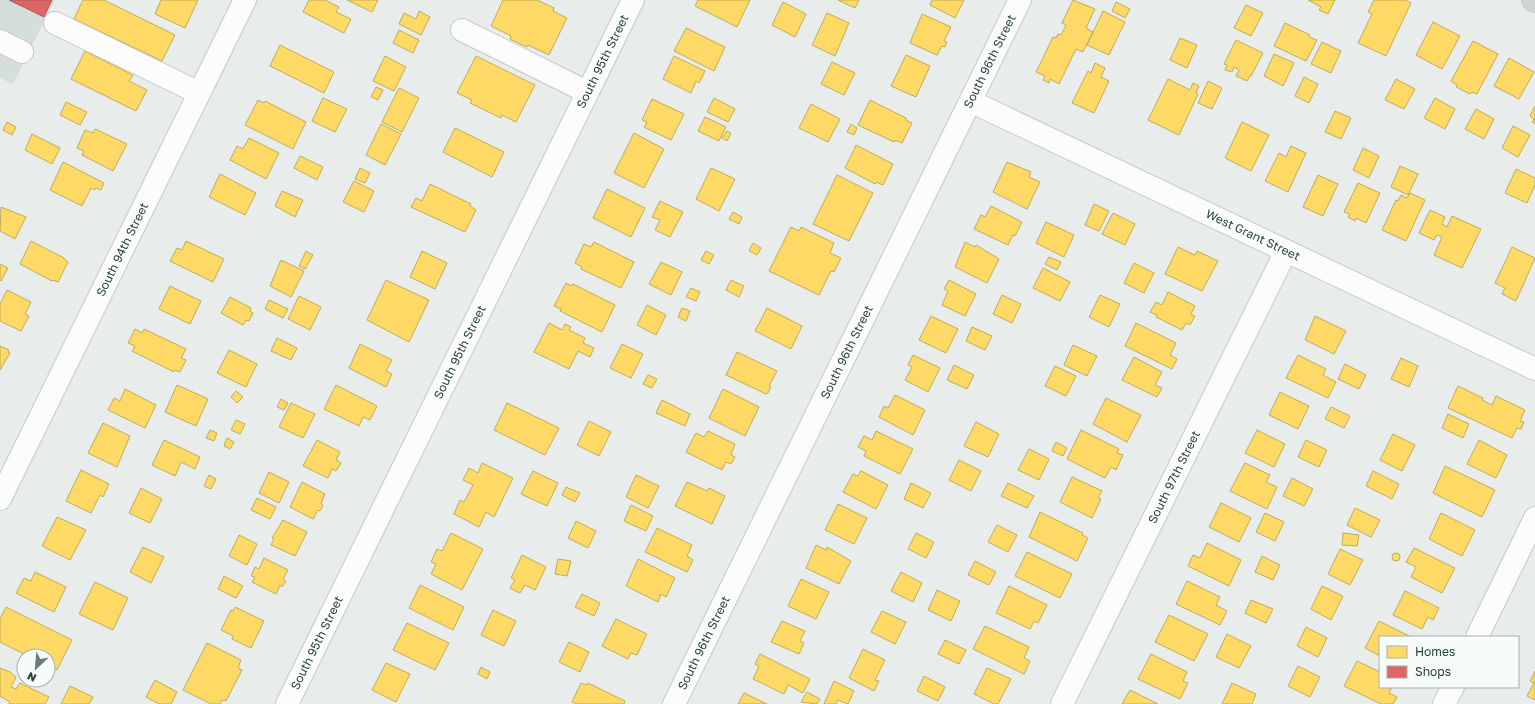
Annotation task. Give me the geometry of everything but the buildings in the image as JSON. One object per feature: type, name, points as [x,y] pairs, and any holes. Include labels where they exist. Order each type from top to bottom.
[{"type":"street","name":"South 94th Street","points":[[0,499],[245,0]]},
{"type":"street","name":"South 95th Street","points":[[287,704],[633,0]]},
{"type":"street","name":"South 96th Street","points":[[674,704],[1020,0]]},
{"type":"street","points":[[55,23],[199,93]]},
{"type":"street","points":[[462,30],[587,92]]},
{"type":"street","points":[[0,41],[22,52]]},
{"type":"street","name":"West Grant Street","points":[[970,100],[1286,252],[1535,369]]},
{"type":"street","name":"South 97th Street","points":[[1062,704],[1286,252]]},
{"type":"street","points":[[1477,636],[1535,518]]},
{"type":"street","points":[[1444,704],[1452,688]]},
{"type":"shaded area","points":[[0,0],[55,0],[13,84],[0,78]]}]
